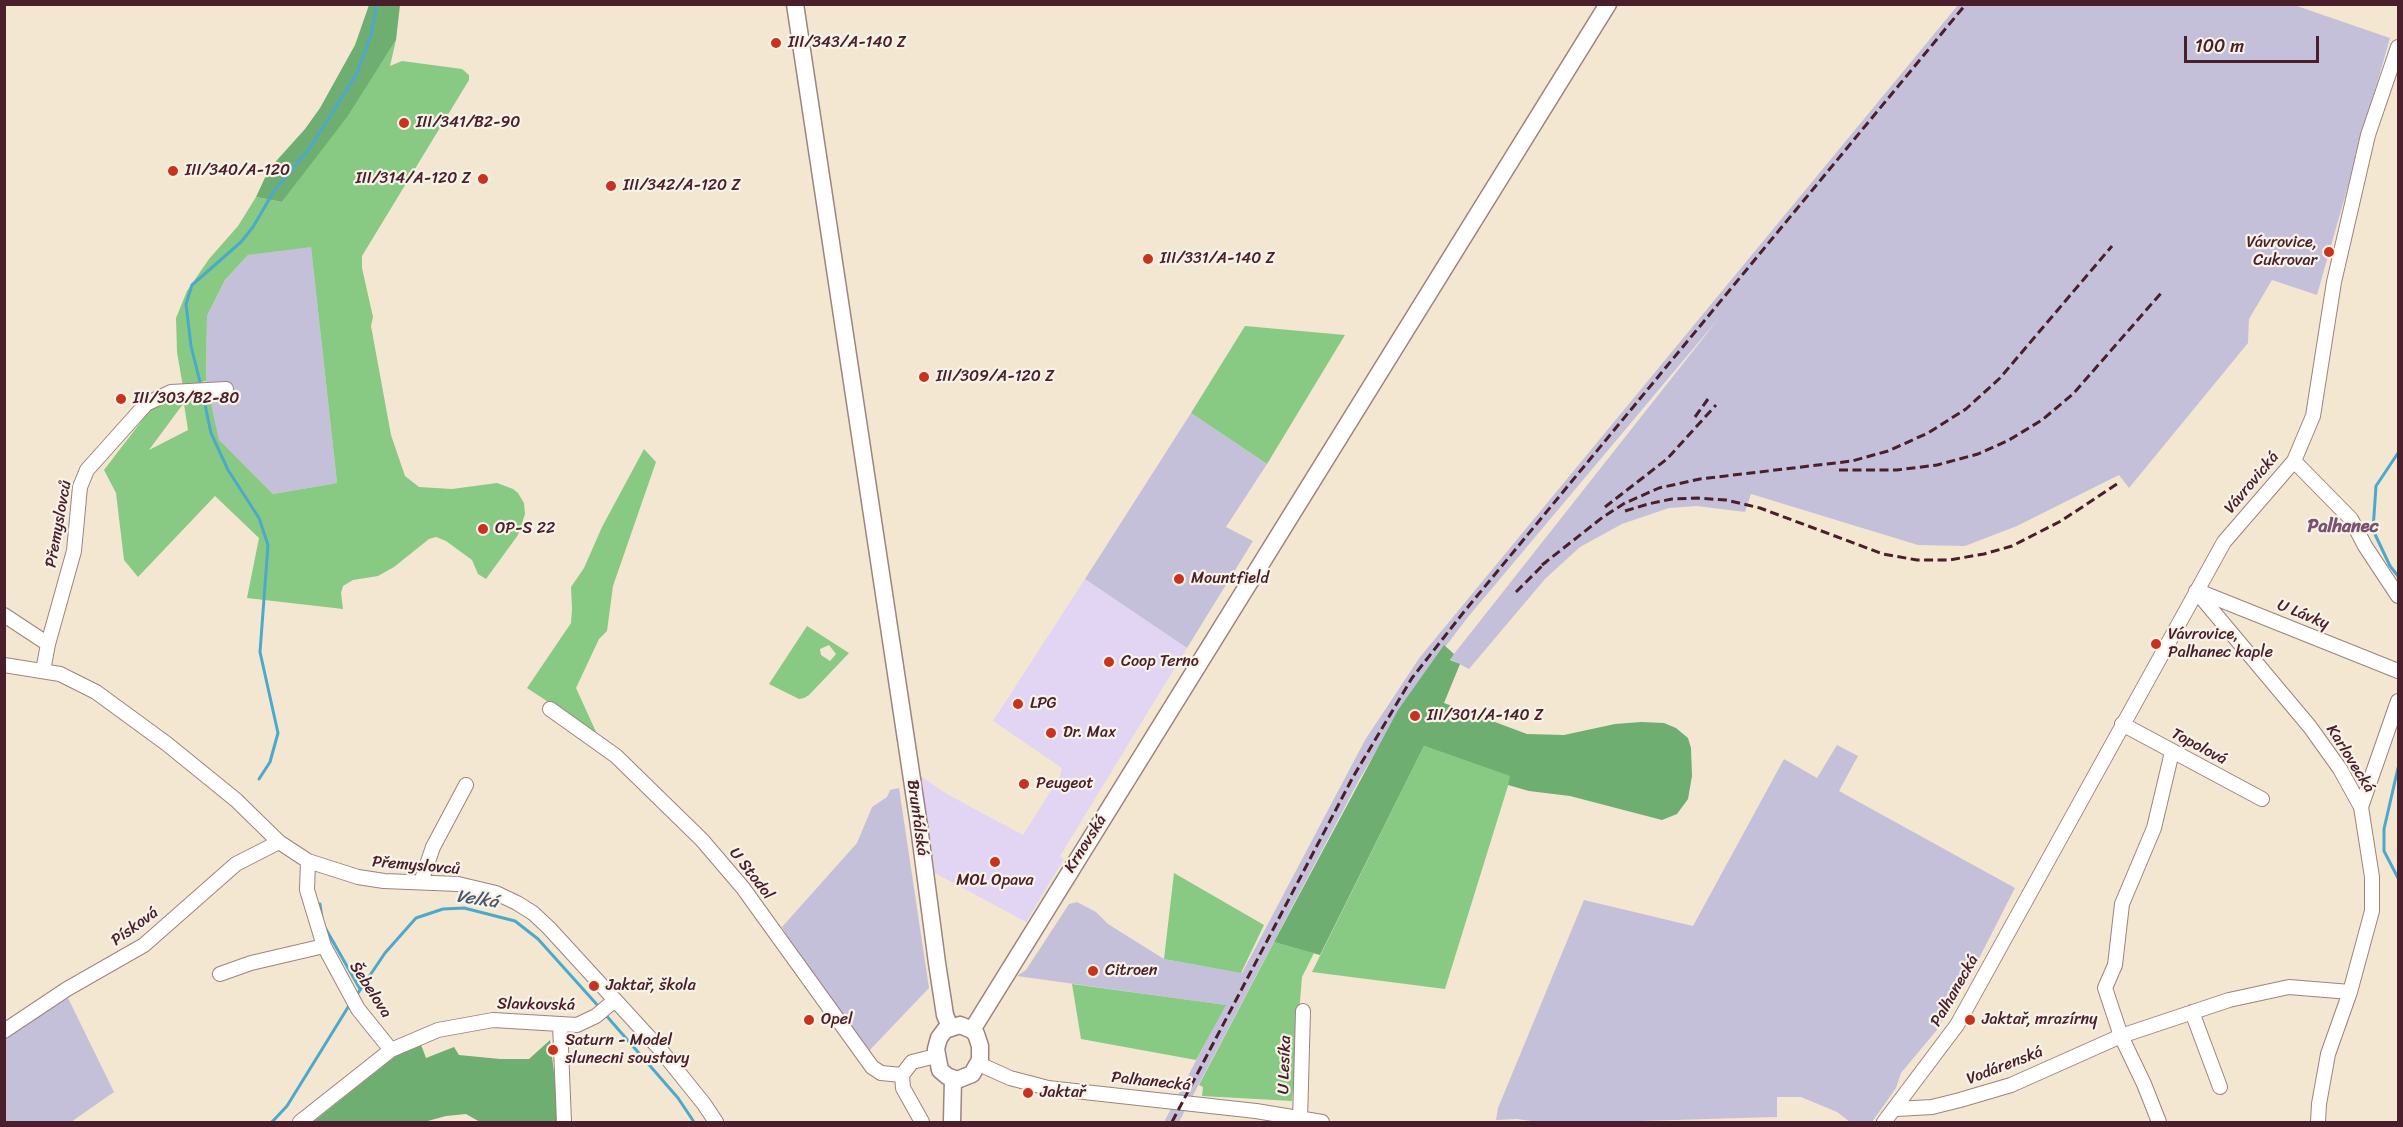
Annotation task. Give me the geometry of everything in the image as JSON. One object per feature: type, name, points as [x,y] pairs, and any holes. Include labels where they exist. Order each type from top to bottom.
[{"type":"main road","name":"Bruntálská","points":[[795,4],[942,994],[950,1027]]},
{"type":"main road","name":"Krnovská","points":[[972,1030],[1608,4]]},
{"type":"main road","points":[[960,1025],[972,1030],[979,1039],[986,1067],[976,1070],[968,1078],[953,1079],[940,1070],[936,1056],[939,1038],[950,1027],[960,1025]]},
{"type":"main road","points":[[952,1122],[953,1079]]},
{"type":"street","name":"Vávrovická","points":[[2042,868],[2224,542],[2294,461],[2313,416],[2336,272],[2368,135],[2398,47]]},
{"type":"street","name":"Přemyslovců","points":[[43,671],[48,644],[74,551],[80,487],[87,470],[146,404],[171,393],[226,389]]},
{"type":"street","points":[[2294,461],[2351,519],[2398,596]]},
{"type":"street","name":"U Lávky","points":[[2196,591],[2398,671]]},
{"type":"street","name":"Karlovecká","points":[[2196,591],[2310,727],[2340,769],[2361,807],[2372,877],[2372,911],[2350,992],[2328,1054],[2318,1122]]},
{"type":"street","points":[[4,615],[48,644]]},
{"type":"street","name":"Přemyslovců","points":[[4,665],[60,674],[96,692],[167,744],[236,800],[279,842],[308,861],[358,877],[384,881],[458,884],[477,888],[517,903],[533,913],[549,928],[612,1004],[682,1075],[716,1122]]},
{"type":"street","points":[[2361,807],[2398,701]]},
{"type":"street","name":"U Stodol","points":[[550,709],[616,756],[702,840],[743,888],[872,1067],[881,1073],[902,1075]]},
{"type":"street","name":"Topolová","points":[[2122,724],[2262,799]]},
{"type":"street","points":[[2159,1122],[2121,1036],[2105,988],[2116,957],[2122,904],[2154,828],[2172,752]]},
{"type":"street","points":[[421,882],[433,847],[466,785]]},
{"type":"street","name":"Písková","points":[[4,1031],[67,989],[144,945],[236,864],[279,842]]},
{"type":"street","name":"Šebelova","points":[[308,861],[307,890],[324,946],[358,1009],[391,1050]]},
{"type":"street","name":"Palhanecká","points":[[1884,1122],[1896,1109],[1957,1024],[2042,868]]},
{"type":"street","points":[[220,974],[251,963],[324,946]]},
{"type":"street","name":"Vodárenská","points":[[1896,1109],[1932,1107],[2011,1085],[2121,1036],[2229,1000],[2289,987],[2350,992]]},
{"type":"street","name":"Slavkovská","points":[[300,1122],[391,1050],[438,1030],[493,1020],[577,1025],[596,1016],[612,1004]]},
{"type":"street","name":"U Lesíka","points":[[1300,1120],[1303,1011]]},
{"type":"street","points":[[2192,1012],[2220,1087]]},
{"type":"street","points":[[560,1024],[564,1122]]},
{"type":"street","points":[[922,1122],[903,1088],[902,1075],[912,1062],[936,1056]]},
{"type":"street","name":"Palhanecká","points":[[986,1067],[1026,1083],[1055,1089],[1204,1104],[1322,1122]]},
{"type":"shaded area","points":[[1958,5],[2294,5],[2390,38],[2317,295],[2272,280],[2249,319],[2248,343],[2129,488],[2119,475],[2017,526],[1965,546],[1918,545],[1751,494],[1745,512],[1697,506],[1669,508],[1622,524],[1580,547],[1545,579],[1469,669],[1450,659],[1719,318],[1468,617],[1413,689],[1359,780],[1179,1122],[1164,1122],[1225,1005],[1017,976],[1026,970],[1069,904],[1077,902],[1096,912],[1108,924],[1164,959],[1242,973],[1365,740],[1420,657]]},
{"type":"shaded area","points":[[311,246],[337,483],[273,494],[218,440],[206,381],[207,316],[225,280],[248,255]]},
{"type":"shaded area","points":[[1191,413],[1267,464],[1226,527],[1253,541],[1187,648],[1085,579]]},
{"type":"shaded area","points":[[1085,579],[1187,648],[1060,856],[1064,859],[1026,922],[935,873],[915,772],[945,793],[1023,835],[1060,776],[1062,768],[993,721]]},
{"type":"shaded area","points":[[1837,745],[1858,756],[1839,791],[2015,888],[1971,974],[1936,1031],[1901,1073],[1896,1088],[1872,1122],[1850,1122],[1837,1112],[1801,1097],[1777,1097],[1777,1117],[1607,1122],[1496,1120],[1498,1108],[1584,900],[1693,926],[1784,759],[1817,778]]},
{"type":"shaded area","points":[[899,788],[929,988],[867,1053],[818,989],[782,927],[857,843],[872,807],[887,797],[890,790]]},
{"type":"shaded area","points":[[68,998],[114,1092],[71,1122],[5,1122],[5,1038]]},
{"type":"green space","points":[[369,5],[400,5],[396,40],[347,117],[282,202],[256,197],[269,169],[305,129],[320,108],[355,45]]},
{"type":"green space","points":[[396,40],[390,66],[402,61],[462,69],[469,75],[469,80],[362,256],[362,268],[373,317],[371,326],[391,435],[405,476],[419,487],[452,489],[497,483],[513,489],[524,503],[525,514],[518,535],[486,579],[478,574],[472,560],[446,541],[436,537],[429,539],[394,567],[378,576],[353,580],[343,586],[341,593],[343,609],[247,598],[259,538],[215,496],[138,577],[124,560],[116,493],[104,470],[150,410],[162,403],[178,398],[184,402],[184,398],[209,395],[219,440],[273,494],[337,483],[311,247],[248,255],[225,280],[207,316],[206,381],[183,387],[177,352],[176,318],[187,291],[209,259],[238,226],[256,197],[282,202],[346,117]],"holes":[[[183,404],[188,430],[149,450]]]},
{"type":"green space","points":[[1245,326],[1345,335],[1267,464],[1191,413]]},
{"type":"green space","points":[[644,449],[656,462],[613,586],[607,631],[599,639],[576,688],[597,734],[527,688],[571,623],[571,587],[584,568],[602,527]]},
{"type":"green space","points":[[807,626],[849,653],[804,698],[799,699],[769,684]],"holes":[[[829,645],[836,654],[830,661],[821,655],[820,649]]]},
{"type":"green space","points":[[1444,645],[1454,654],[1450,660],[1460,664],[1444,703],[1527,734],[1564,735],[1615,724],[1641,722],[1664,723],[1676,728],[1688,738],[1691,748],[1692,776],[1688,799],[1677,814],[1662,820],[1570,796],[1529,791],[1508,785],[1510,776],[1424,746],[1320,955],[1274,942],[1398,710]]},
{"type":"green space","points":[[1424,746],[1511,776],[1445,989],[1312,972]]},
{"type":"green space","points":[[1174,873],[1264,925],[1241,973],[1164,959]]},
{"type":"green space","points":[[1274,942],[1314,953],[1302,977],[1292,1101],[1202,1096],[1203,1087],[1199,1085]]},
{"type":"green space","points":[[1072,984],[1226,1005],[1196,1060],[1081,1039]]},
{"type":"green space","points":[[550,1040],[560,1122],[480,1122],[466,1114],[424,1122],[313,1122],[397,1055],[420,1042],[426,1058],[454,1047],[459,1055],[529,1059]]},
{"type":"waterway","points":[[201,386],[191,346],[186,304],[192,285],[241,242],[253,227],[274,191],[312,145],[357,73],[371,35],[377,4]]},
{"type":"waterway","points":[[203,395],[211,433],[228,470],[259,518],[268,545],[260,652],[278,733],[270,762],[259,779]]},
{"type":"waterway","points":[[2398,453],[2376,486],[2373,530],[2390,566],[2398,576]]},
{"type":"waterway","points":[[2398,768],[2384,829],[2384,851],[2398,878]]},
{"type":"waterway","points":[[320,904],[322,918]]},
{"type":"waterway","name":"Velká","points":[[356,996],[385,953],[416,918],[443,909],[464,908],[515,921],[538,939],[600,1008]]},
{"type":"waterway","points":[[323,924],[360,989]]},
{"type":"waterway","name":"Velká","points":[[272,1122],[287,1106],[350,1004]]},
{"type":"waterway","name":"Velká","points":[[604,1013],[678,1098],[694,1122]]},
{"type":"railway","points":[[1172,1122],[1353,777],[1412,678],[1463,613],[1966,4]]},
{"type":"railway","points":[[1542,565],[1603,517],[1625,503],[1659,488],[1700,479],[1852,461],[1888,451],[1928,433],[1966,409],[2000,378],[2112,246]]},
{"type":"railway","points":[[1839,470],[1897,470],[1937,465],[1978,454],[2009,440],[2042,420],[2073,394],[2162,292]]},
{"type":"railway","points":[[1695,417],[1708,399]]},
{"type":"railway","points":[[1605,507],[1667,459],[1716,405]]},
{"type":"railway","points":[[1625,511],[1672,499],[1726,500],[1760,508],[1883,554],[1917,560],[1949,560],[2012,546],[2061,521],[2117,484]]},
{"type":"railway","points":[[1516,592],[1548,560]]},
{"type":"place","name":"III/343/A-140 Z","points":[[776,43]]},
{"type":"place","name":"III/341/B2-90","points":[[404,123]]},
{"type":"place","name":"III/340/A-120","points":[[173,171]]},
{"type":"place","name":"III/314/A-120 Z","points":[[483,179]]},
{"type":"place","name":"III/342/A-120 Z","points":[[611,186]]},
{"type":"place","name":"Vávrovice, Cukrovar","points":[[2329,252]]},
{"type":"place","name":"III/331/A-140 Z","points":[[1148,259]]},
{"type":"place","name":"III/309/A-120 Z","points":[[924,377]]},
{"type":"place","name":"III/303/B2-80","points":[[121,399]]},
{"type":"place","name":"OP-S 22","points":[[483,529]]},
{"type":"place","name":"Mountfield","points":[[1179,579]]},
{"type":"place","name":"Vávrovice, Palhanec kaple","points":[[2156,644]]},
{"type":"place","name":"Coop Terno","points":[[1109,662]]},
{"type":"place","name":"LPG","points":[[1018,704]]},
{"type":"place","name":"III/301/A-140 Z","points":[[1415,716]]},
{"type":"place","name":"Dr. Max","points":[[1051,733]]},
{"type":"place","name":"Peugeot","points":[[1024,784]]},
{"type":"place","name":"MOL Opava","points":[[995,862]]},
{"type":"place","name":"Citroen","points":[[1093,971]]},
{"type":"place","name":"Jaktař, škola","points":[[594,986]]},
{"type":"place","name":"Opel","points":[[809,1020]]},
{"type":"place","name":"Jaktař, mrazírny","points":[[1970,1020]]},
{"type":"place","name":"Saturn - Model slunecni soustavy","points":[[553,1050]]},
{"type":"place","name":"Jaktař","points":[[1028,1093]]},
{"type":"district","name":"Palhanec","points":[[2343,527]]}]
